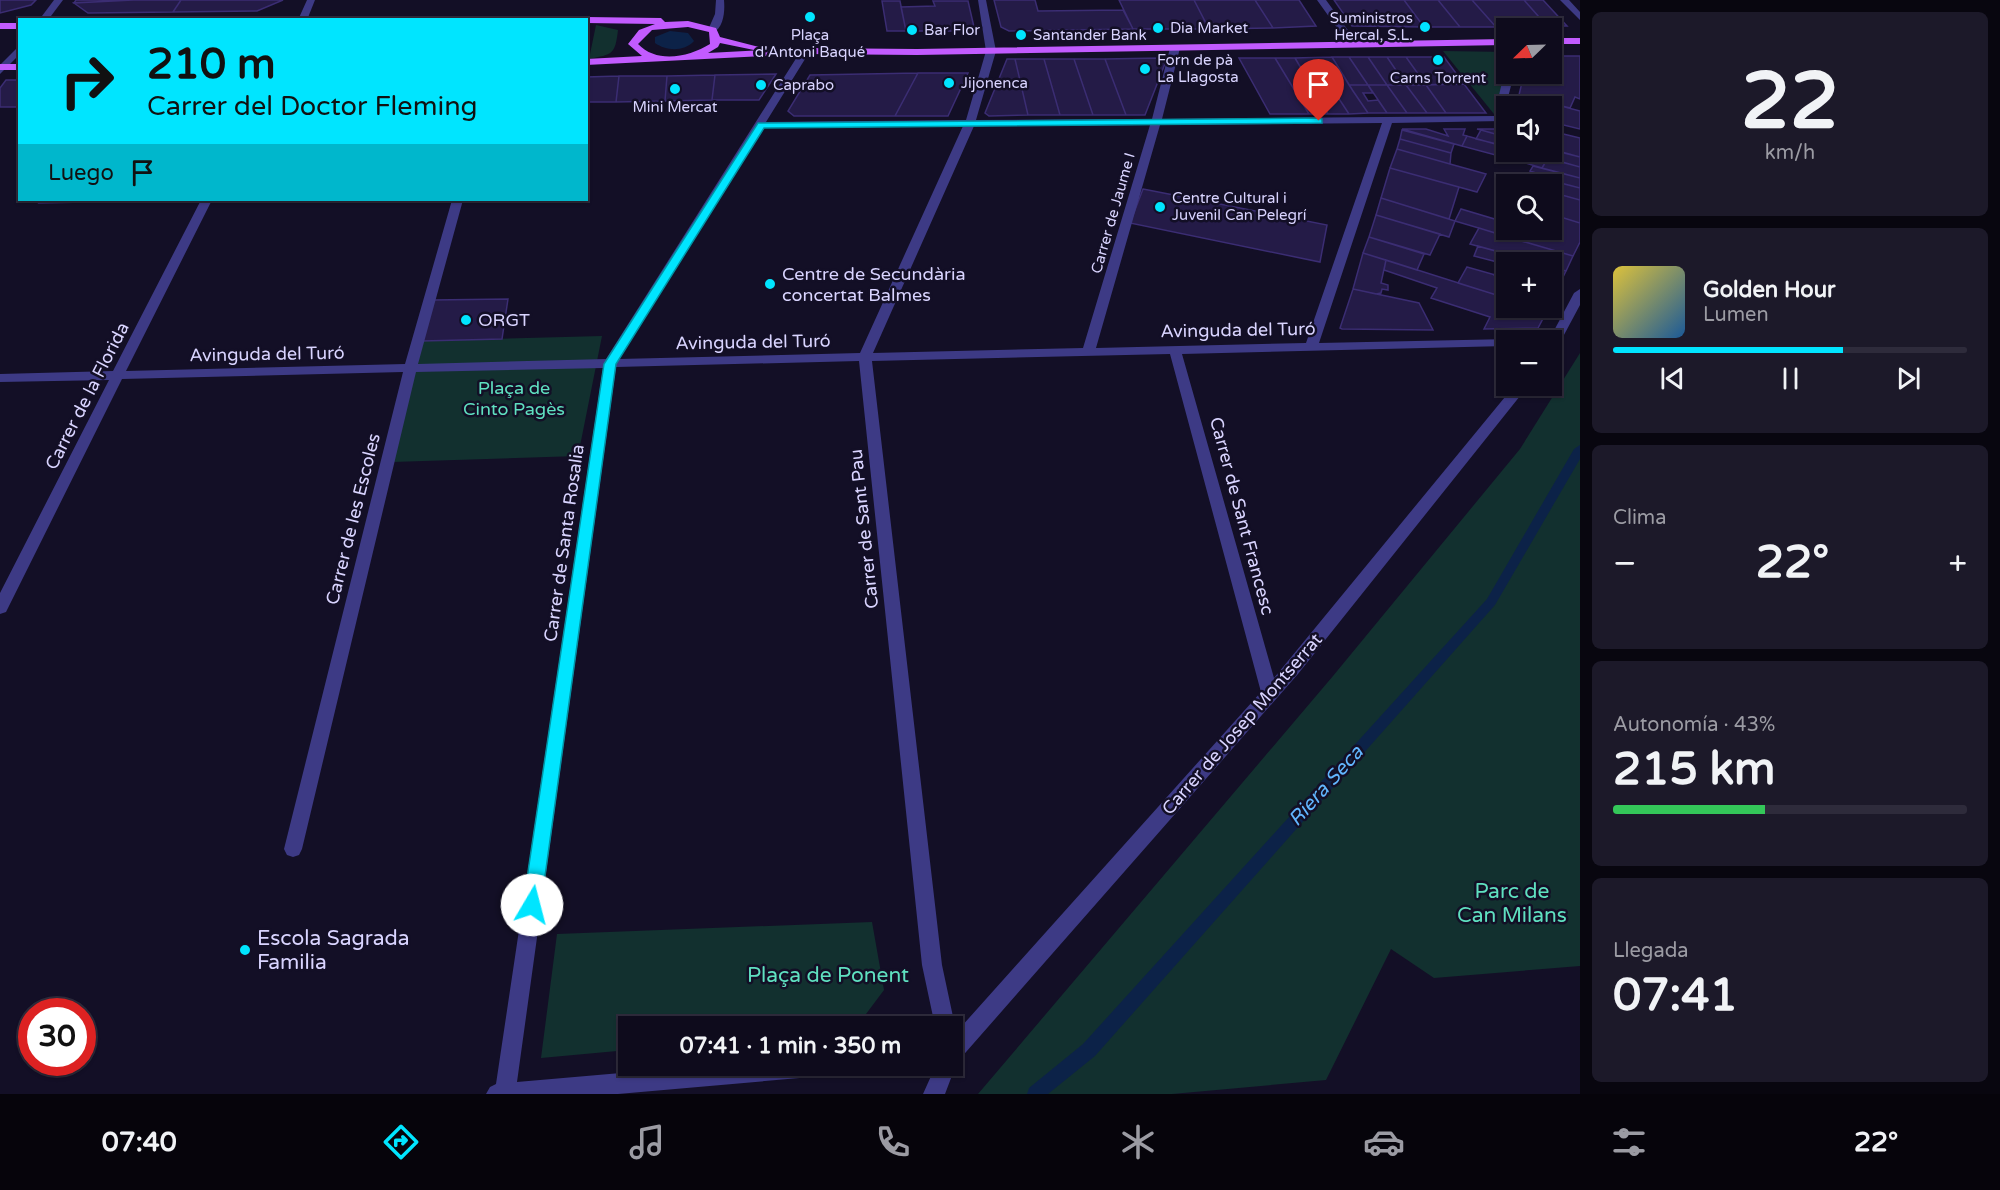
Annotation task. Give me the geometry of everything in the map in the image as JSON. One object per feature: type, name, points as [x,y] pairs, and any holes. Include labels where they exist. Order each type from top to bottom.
[{"type":"main road","points":[[588,20],[657,20],[701,26],[715,35],[767,49],[799,51]]},
{"type":"main road","points":[[665,59],[646,56],[638,52],[633,44],[636,36],[647,29],[676,24]]},
{"type":"main road","points":[[0,27],[18,26]]},
{"type":"main road","points":[[683,57],[710,49],[715,35]]},
{"type":"main road","points":[[1562,41],[1580,41]]},
{"type":"main road","points":[[588,62],[799,51],[992,51],[1496,42]]},
{"type":"main road","points":[[1,69],[18,67]]},
{"type":"street","points":[[44,18],[58,0]]},
{"type":"street","points":[[303,18],[311,0]]},
{"type":"street","points":[[715,35],[720,14],[720,0]]},
{"type":"street","points":[[865,357],[970,123],[992,51],[982,0]]},
{"type":"street","points":[[1321,0],[1353,44]]},
{"type":"street","points":[[1564,0],[1580,17]]},
{"type":"street","name":"Carrer de Jaume I","points":[[1088,352],[1156,122],[1175,48]]},
{"type":"street","points":[[1,69],[18,50]]},
{"type":"street","name":"Carrer de Santa Rosalia","points":[[505,1093],[610,364],[761,125],[799,51]]},
{"type":"street","points":[[761,125],[1498,119],[1507,84]]},
{"type":"street","points":[[1311,347],[1388,120]]},
{"type":"street","name":"Carrer de la Florida","points":[[0,608],[205,201]]},
{"type":"street","name":"Carrer de les Escoles","points":[[293,849],[410,369],[457,201]]},
{"type":"street","points":[[1560,330],[1580,293]]},
{"type":"street","name":"Avinguda del Turó","points":[[0,378],[1496,342]]},
{"type":"street","name":"Carrer de Sant Francesc","points":[[1175,350],[1270,693]]},
{"type":"street","name":"Carrer de Sant Pau","points":[[865,357],[932,965],[943,1016]]},
{"type":"street","name":"Carrer de Josep Montserrat","points":[[963,1041],[1270,693],[1513,396]]},
{"type":"street","points":[[497,1094],[705,1076]]},
{"type":"street","points":[[934,1094],[941,1076]]},
{"type":"green space","points":[[596,25],[618,30],[617,38],[611,52],[589,59]]},
{"type":"green space","points":[[1443,51],[1496,52],[1496,84],[1502,84],[1501,96],[1496,96],[1496,117]]},
{"type":"green space","name":"Plaça de Cinto Pagès","points":[[602,336],[578,456],[392,462],[422,341]]},
{"type":"green space","name":"Parc de Can Milans","points":[[1580,353],[1580,966],[1434,978],[1391,949],[1326,1080],[1172,1094],[978,1094],[1333,676],[1520,449],[1553,396],[1562,396],[1562,382]]},
{"type":"green space","name":"Plaça de Ponent","points":[[872,922],[884,990],[864,1016],[618,1016],[618,1051],[541,1058],[557,934]]},
{"type":"water","points":[[670,31],[688,33],[694,41],[680,49],[664,48],[655,43],[655,37]]},
{"type":"building","points":[[0,0],[36,0],[31,5],[0,13]]},
{"type":"building","points":[[76,0],[133,0],[74,3]]},
{"type":"building","points":[[181,0],[173,12],[88,13],[74,3]]},
{"type":"building","points":[[181,0],[283,0],[257,11],[173,12]]},
{"type":"building","points":[[994,0],[1035,0],[1038,11],[1123,10],[1133,29],[1009,31],[1001,27]]},
{"type":"building","points":[[1119,0],[1194,0],[1209,29],[1133,29]]},
{"type":"building","points":[[1194,0],[1255,0],[1273,28],[1209,29]]},
{"type":"building","points":[[1255,0],[1299,0],[1316,26],[1273,28]]},
{"type":"building","points":[[1334,0],[1404,0],[1424,27],[1352,26]]},
{"type":"building","points":[[1404,0],[1438,0],[1460,27],[1424,27]]},
{"type":"building","points":[[1438,0],[1472,0],[1496,27],[1460,27]]},
{"type":"building","points":[[1472,0],[1524,0],[1540,18],[1496,18],[1496,27]]},
{"type":"building","points":[[1524,0],[1543,0],[1560,18],[1540,18]]},
{"type":"building","points":[[882,1],[900,1],[906,31],[887,31]]},
{"type":"building","points":[[933,1],[968,1],[974,27],[968,31],[906,31],[901,7],[935,6]]},
{"type":"building","points":[[1562,56],[1580,56],[1580,99],[1575,97],[1570,108],[1562,106],[1562,96],[1519,95],[1522,84],[1562,84]]},
{"type":"building","points":[[1332,57],[1349,57],[1368,85],[1349,85]]},
{"type":"building","points":[[1332,57],[1368,113],[1349,114],[1330,85],[1311,85],[1295,58]]},
{"type":"building","points":[[1349,57],[1368,57],[1387,85],[1368,85]]},
{"type":"building","points":[[1368,57],[1387,57],[1406,85],[1387,85]]},
{"type":"building","points":[[1387,57],[1406,57],[1426,85],[1406,85]]},
{"type":"building","points":[[1406,57],[1444,57],[1464,84],[1426,85]]},
{"type":"building","points":[[1161,58],[1166,61],[1145,115],[1126,115],[1105,59]]},
{"type":"building","points":[[1239,58],[1275,58],[1309,114],[1270,114]]},
{"type":"building","points":[[1275,58],[1295,58],[1328,114],[1309,114]]},
{"type":"building","points":[[1007,59],[1015,59],[1028,115],[989,116],[985,113]]},
{"type":"building","points":[[1015,59],[1044,59],[1060,115],[1028,115]]},
{"type":"building","points":[[1044,59],[1074,59],[1093,115],[1060,115]]},
{"type":"building","points":[[1074,59],[1105,59],[1126,115],[1093,115]]},
{"type":"building","points":[[918,73],[895,116],[794,116],[788,111],[810,75]]},
{"type":"building","points":[[918,73],[968,73],[948,116],[895,116]]},
{"type":"building","points":[[776,74],[759,100],[712,100],[715,75]]},
{"type":"building","points":[[715,75],[712,100],[665,101],[667,76]]},
{"type":"building","points":[[619,76],[667,76],[665,101],[616,102]]},
{"type":"building","points":[[619,76],[616,102],[588,102],[588,77]]},
{"type":"building","points":[[6,80],[18,80],[18,107],[0,107],[0,88]]},
{"type":"building","points":[[1464,84],[1486,113],[1446,113],[1426,85]]},
{"type":"building","points":[[1311,85],[1330,85],[1349,114],[1328,114]]},
{"type":"building","points":[[1349,85],[1368,85],[1373,93],[1363,93],[1368,101],[1378,100],[1387,113],[1368,113]]},
{"type":"building","points":[[1368,85],[1387,85],[1407,113],[1387,113]]},
{"type":"building","points":[[1387,85],[1406,85],[1427,113],[1407,113]]},
{"type":"building","points":[[1406,85],[1426,85],[1446,113],[1427,113]]},
{"type":"building","points":[[1562,106],[1580,111],[1580,129],[1562,125]]},
{"type":"building","points":[[1402,129],[1426,129],[1448,136],[1444,129],[1465,129],[1463,135],[1467,136],[1462,146]]},
{"type":"building","points":[[1477,129],[1496,129],[1496,134]]},
{"type":"building","points":[[1402,130],[1454,144],[1451,153],[1400,139]]},
{"type":"building","points":[[1481,130],[1496,134],[1496,144],[1476,139]]},
{"type":"building","points":[[1562,134],[1580,138],[1580,157],[1562,152]]},
{"type":"building","points":[[1467,136],[1496,144],[1496,155],[1462,146]]},
{"type":"building","points":[[1400,139],[1451,153],[1450,164],[1397,149]]},
{"type":"building","points":[[1397,149],[1486,174],[1477,192],[1390,168]]},
{"type":"building","points":[[1562,152],[1580,157],[1580,167],[1562,162]]},
{"type":"building","points":[[1522,162],[1546,162],[1542,168]]},
{"type":"building","points":[[1546,162],[1562,162],[1580,167],[1580,178],[1542,168]]},
{"type":"building","points":[[1533,166],[1580,178],[1580,188],[1562,183],[1562,174],[1539,174],[1530,171]]},
{"type":"building","points":[[1390,168],[1459,187],[1449,219],[1381,198]]},
{"type":"building","points":[[1562,183],[1580,188],[1580,200],[1562,195]]},
{"type":"building","points":[[1143,189],[1327,225],[1320,262],[1130,223]]},
{"type":"building","points":[[1562,195],[1580,200],[1580,223],[1562,217]]},
{"type":"building","points":[[1381,198],[1455,221],[1449,237],[1376,215]]},
{"type":"building","points":[[40,201],[134,201],[39,203]]},
{"type":"building","points":[[1461,209],[1496,219],[1496,233],[1455,221]]},
{"type":"building","points":[[1376,215],[1440,234],[1430,255],[1369,237]]},
{"type":"building","points":[[1562,217],[1580,223],[1580,242],[1573,256],[1519,240],[1562,240]]},
{"type":"building","points":[[1479,228],[1496,233],[1496,240],[1519,240],[1560,252],[1499,252],[1470,244]]},
{"type":"building","points":[[1369,237],[1424,254],[1417,270],[1363,253]]},
{"type":"building","points":[[1478,246],[1499,252],[1496,252],[1496,262],[1474,256]]},
{"type":"building","points":[[1363,253],[1386,260],[1381,283],[1388,285],[1388,290],[1382,289],[1381,293],[1376,294],[1353,289]]},
{"type":"building","points":[[1562,253],[1573,256],[1566,271],[1562,270]]},
{"type":"building","points":[[1386,260],[1496,295],[1496,318],[1543,318],[1538,328],[1484,329],[1490,317],[1431,298],[1437,288],[1384,270]]},
{"type":"building","points":[[1467,267],[1496,275],[1496,295],[1458,283]]},
{"type":"building","points":[[1353,289],[1419,303],[1433,330],[1340,328]]},
{"type":"building","name":"ORGT","points":[[508,299],[502,339],[422,341],[432,300]]},
{"type":"waterway","name":"Riera Seca","points":[[1035,1094],[1089,1050],[1491,602],[1580,449]]},
{"type":"place","name":"Plaça d'Antoni Baqué","points":[[810,17]]},
{"type":"place","name":"Suministros Hercal, S.L.","points":[[1425,27]]},
{"type":"place","name":"Dia Market","points":[[1158,28]]},
{"type":"place","name":"Bar Flor","points":[[912,30]]},
{"type":"place","name":"Santander Bank","points":[[1021,35]]},
{"type":"place","name":"Carns Torrent","points":[[1438,60]]},
{"type":"place","name":"Forn de pà La Llagosta","points":[[1145,69]]},
{"type":"place","name":"Jijonenca","points":[[949,83]]},
{"type":"place","name":"Caprabo","points":[[761,85]]},
{"type":"place","name":"Mini Mercat","points":[[675,89]]},
{"type":"place","name":"Centre Cultural i Juvenil Can Pelegrí","points":[[1160,207]]},
{"type":"place","name":"Centre de Secundària concertat Balmes","points":[[770,284]]},
{"type":"place","name":"ORGT","points":[[466,320]]},
{"type":"place","name":"Escola Sagrada Familia","points":[[245,950]]},
{"type":"route","points":[[532,905],[610,364],[761,125],[1319,121]]}]
